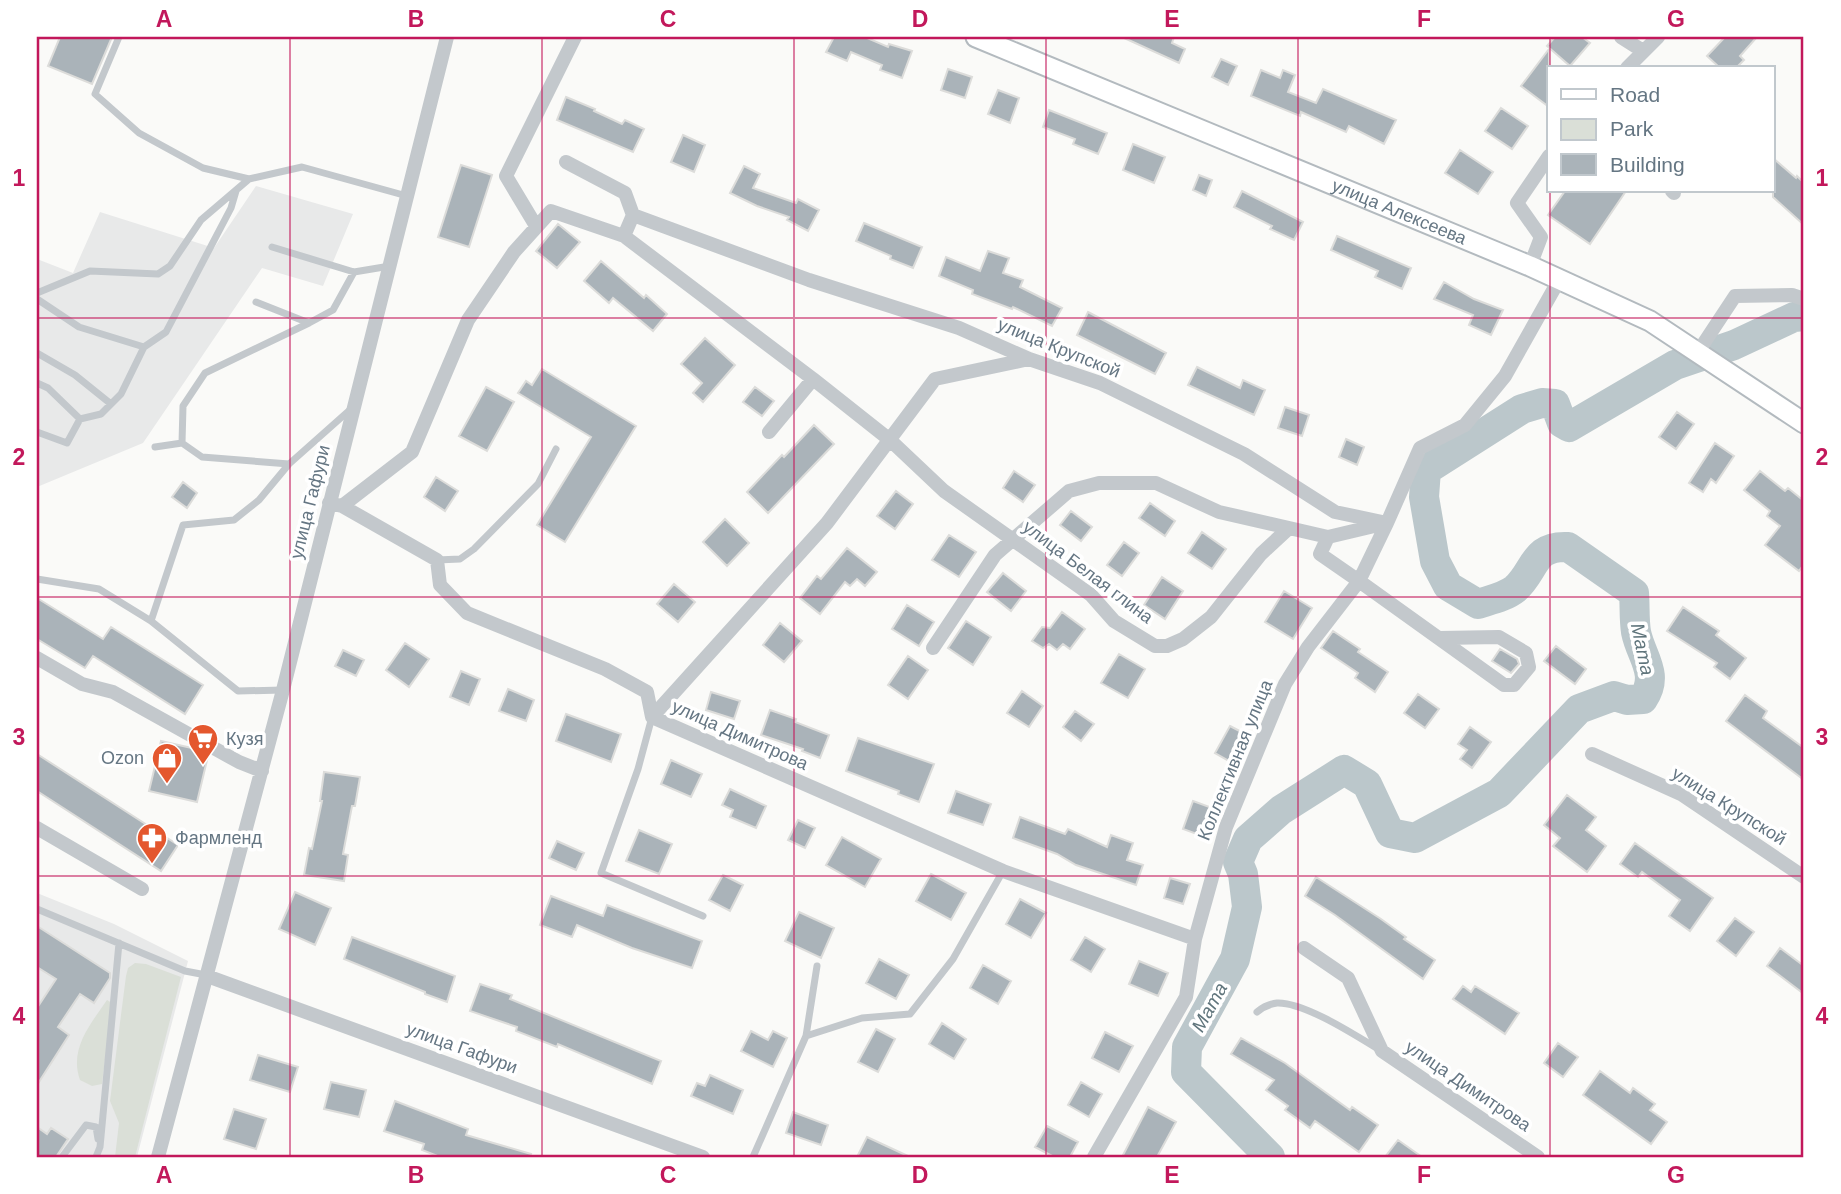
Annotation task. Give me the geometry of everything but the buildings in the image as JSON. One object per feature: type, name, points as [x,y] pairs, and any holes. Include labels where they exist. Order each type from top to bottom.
[{"type":"main road","name":"улица Алексеева","points":[[976,37],[1530,266],[1650,321],[1804,423]]},
{"type":"street","name":"улица Гафури","points":[[158,1157],[335,504],[355,405],[447,37]]},
{"type":"street","points":[[437,560],[335,504],[412,452],[468,320],[514,251],[536,226],[506,176],[575,37]]},
{"type":"street","points":[[1621,37],[1643,51]]},
{"type":"street","points":[[1629,66],[1658,37]]},
{"type":"street","points":[[1530,266],[1541,237],[1517,203],[1547,159]]},
{"type":"street","points":[[566,162],[625,192],[633,215],[624,236]]},
{"type":"street","name":"улица Белая глина","points":[[536,226],[551,211],[624,236],[890,440],[944,492],[1091,595],[1114,621],[1155,646],[1167,646],[1183,639],[1211,617],[1261,554],[1289,528]]},
{"type":"street","name":"улица Крупской","points":[[633,215],[809,280],[959,328],[1029,359],[1100,383],[1244,454],[1335,512],[1387,523]]},
{"type":"street","points":[[1359,581],[1420,448],[1465,425],[1505,376],[1559,280]]},
{"type":"street","points":[[1692,348],[1735,296],[1792,295],[1804,299]]},
{"type":"street","points":[[652,717],[827,523],[935,379],[1029,359]]},
{"type":"street","points":[[769,432],[813,379]]},
{"type":"street","points":[[933,648],[995,555],[1069,491],[1099,483],[1156,483],[1219,512],[1328,537],[1387,523]]},
{"type":"street","points":[[1328,537],[1320,554],[1504,685],[1514,685],[1529,667],[1526,653],[1499,637],[1440,638]]},
{"type":"street","name":"улица Димитрова","points":[[437,560],[440,585],[467,613],[605,669],[647,692],[652,717],[1003,871],[1195,939]]},
{"type":"street","name":"Коллективная улица","points":[[1094,1157],[1186,997],[1195,939],[1226,827],[1285,684],[1308,647],[1359,581]]},
{"type":"street","points":[[37,658],[82,684],[113,692],[239,762],[262,771]]},
{"type":"street","name":"улица Крупской","points":[[1592,754],[1681,794],[1804,877]]},
{"type":"street","points":[[37,828],[142,889]]},
{"type":"street","name":"улица Димитрова","points":[[1304,948],[1348,978],[1382,1051],[1538,1157]]},
{"type":"street","name":"улица Гафури","points":[[207,976],[704,1157]]},
{"type":"lane","points":[[119,37],[96,94],[139,133],[203,168],[249,179],[302,167],[408,196]]},
{"type":"lane","points":[[37,293],[90,271],[158,274],[170,266],[201,220],[249,179]]},
{"type":"lane","points":[[37,432],[67,443],[80,419],[101,414],[121,394],[144,347],[166,332],[232,208],[236,190]]},
{"type":"lane","points":[[272,247],[354,272],[390,266]]},
{"type":"lane","points":[[182,443],[183,406],[205,373],[332,310],[354,272]]},
{"type":"lane","points":[[37,299],[79,327],[144,347]]},
{"type":"lane","points":[[256,302],[309,323]]},
{"type":"lane","points":[[37,353],[75,375],[111,404]]},
{"type":"lane","points":[[37,383],[48,388],[80,419]]},
{"type":"lane","points":[[151,621],[183,524],[234,520],[259,500],[289,464],[355,405]]},
{"type":"lane","points":[[155,447],[182,443],[202,457],[289,464]]},
{"type":"lane","points":[[437,560],[460,559],[474,549],[538,484],[556,449]]},
{"type":"lane","points":[[37,579],[99,589],[151,621],[238,691],[284,690]]},
{"type":"lane","points":[[652,717],[638,769],[601,873],[703,916]]},
{"type":"lane","points":[[806,1036],[862,1018],[910,1014],[953,959],[1003,871]]},
{"type":"lane","points":[[37,909],[186,971],[207,976]]},
{"type":"lane","points":[[96,1157],[100,1147],[118,943]]},
{"type":"lane","points":[[753,1157],[806,1036],[817,966]]},
{"type":"lane","points":[[1257,1012],[1264,1006],[1278,1003],[1295,1007],[1340,1026],[1382,1051]]},
{"type":"lane","points":[[62,1157],[86,1125],[96,1127],[100,1147]]},
{"type":"shaded area","points":[[256,186],[353,214],[323,286],[262,268],[143,443],[37,487],[37,259],[73,273],[100,212],[214,248]]},
{"type":"shaded area","points":[[37,893],[114,924],[188,961],[137,1157],[37,1157]]},
{"type":"green space","points":[[135,963],[146,964],[181,977],[135,1157],[115,1157],[119,1123],[110,1101],[126,976],[128,968]]},
{"type":"green space","points":[[107,1000],[112,1003],[102,1084],[92,1086],[80,1080],[77,1058],[83,1038]]},
{"type":"waterway","name":"Мата","points":[[1270,1157],[1186,1072],[1187,1047],[1235,959],[1247,907],[1243,874],[1238,862],[1248,839],[1281,810],[1344,770],[1367,784],[1390,833],[1415,838],[1499,793],[1579,709],[1614,696],[1627,700],[1643,699],[1650,682],[1650,673],[1636,632],[1634,593],[1568,547],[1547,550],[1536,560],[1515,589],[1492,600],[1478,604],[1448,586],[1435,561],[1424,497],[1426,470],[1522,409],[1542,403],[1555,404],[1562,423],[1569,427],[1675,365],[1734,345],[1794,317],[1804,316]]},
{"type":"place","name":"Кузя","points":[[203,766]]},
{"type":"place","name":"Ozon","points":[[167,785]]},
{"type":"place","name":"Фармленд","points":[[152,865]]}]
